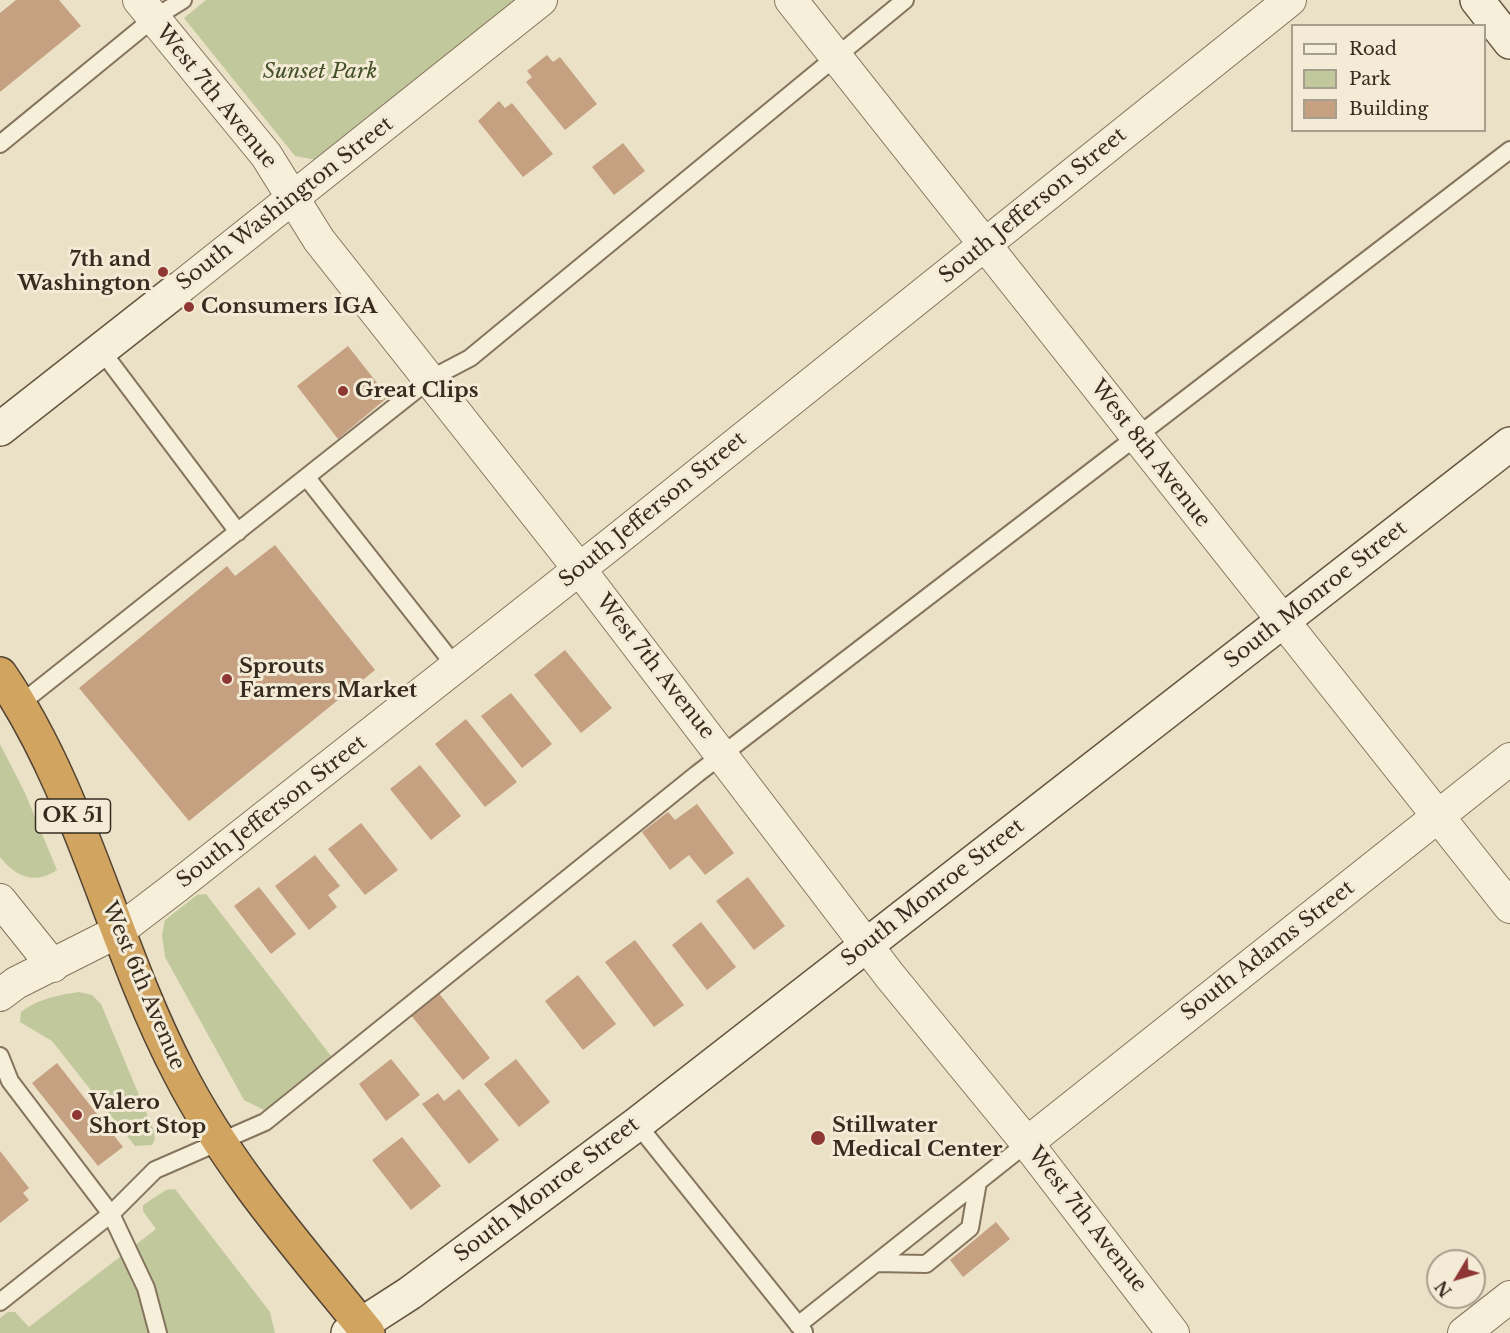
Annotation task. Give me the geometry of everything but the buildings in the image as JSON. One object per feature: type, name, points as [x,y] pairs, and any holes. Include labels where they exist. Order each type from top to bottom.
[{"type":"highway","name":"West 6th Avenue","points":[[0,674],[20,704],[74,816],[117,932],[178,1071],[218,1142],[359,1330]]},
{"type":"street","name":"South Washington Street","points":[[2,423],[101,350],[541,0]]},
{"type":"street","name":"West 8th Avenue","points":[[791,0],[1510,908]]},
{"type":"street","name":"South Jefferson Street","points":[[0,995],[16,983],[117,932],[580,570],[1290,0]]},
{"type":"street","points":[[1486,3],[1510,42]]},
{"type":"street","name":"West 7th Avenue","points":[[146,9],[266,155],[319,240],[580,570],[866,945],[1027,1143],[1173,1333]]},
{"type":"street","name":"South Monroe Street","points":[[359,1330],[637,1124],[1510,444]]},
{"type":"street","name":"South Adams Street","points":[[1027,1143],[1510,759]]},
{"type":"street","points":[[0,900],[52,966]]},
{"type":"street","points":[[1476,1329],[1510,1297]]},
{"type":"lane","points":[[0,144],[146,9],[183,0]]},
{"type":"lane","points":[[20,704],[430,380],[471,358],[834,56],[905,0]]},
{"type":"lane","points":[[0,1302],[111,1214],[155,1170],[265,1122],[679,788],[1135,435],[1510,150]]},
{"type":"lane","points":[[101,350],[238,532]]},
{"type":"lane","points":[[307,478],[456,667]]},
{"type":"lane","points":[[0,1056],[10,1081],[111,1214],[146,1287],[158,1333]]},
{"type":"lane","points":[[637,1124],[801,1329],[876,1263],[1027,1143]]},
{"type":"lane","points":[[876,1263],[926,1264],[970,1228],[978,1182]]},
{"type":"green space","name":"Sunset Park","points":[[206,0],[522,0],[322,161],[295,156],[184,18]]},
{"type":"green space","points":[[0,744],[25,793],[57,870],[49,875],[26,877],[12,870],[0,857]]},
{"type":"green space","points":[[206,894],[331,1056],[264,1110],[244,1100],[165,957],[162,935],[165,920],[197,895]]},
{"type":"green space","points":[[79,992],[92,995],[101,1004],[154,1131],[155,1139],[152,1145],[135,1146],[52,1041],[20,1022],[21,1012],[34,1004],[56,996]]},
{"type":"green space","points":[[175,1189],[270,1312],[275,1333],[0,1333],[0,1318],[8,1312],[15,1312],[29,1327],[156,1229],[143,1211],[143,1205],[166,1190]]},
{"type":"place","name":"7th and Washington","points":[[163,272]]},
{"type":"place","name":"Consumers IGA","points":[[189,307]]},
{"type":"place","name":"Great Clips","points":[[343,391]]},
{"type":"place","name":"Sprouts Farmers Market","points":[[227,679]]},
{"type":"place","name":"Valero Short Stop","points":[[77,1115]]},
{"type":"place","name":"Stillwater Medical Center","points":[[818,1138]]}]
